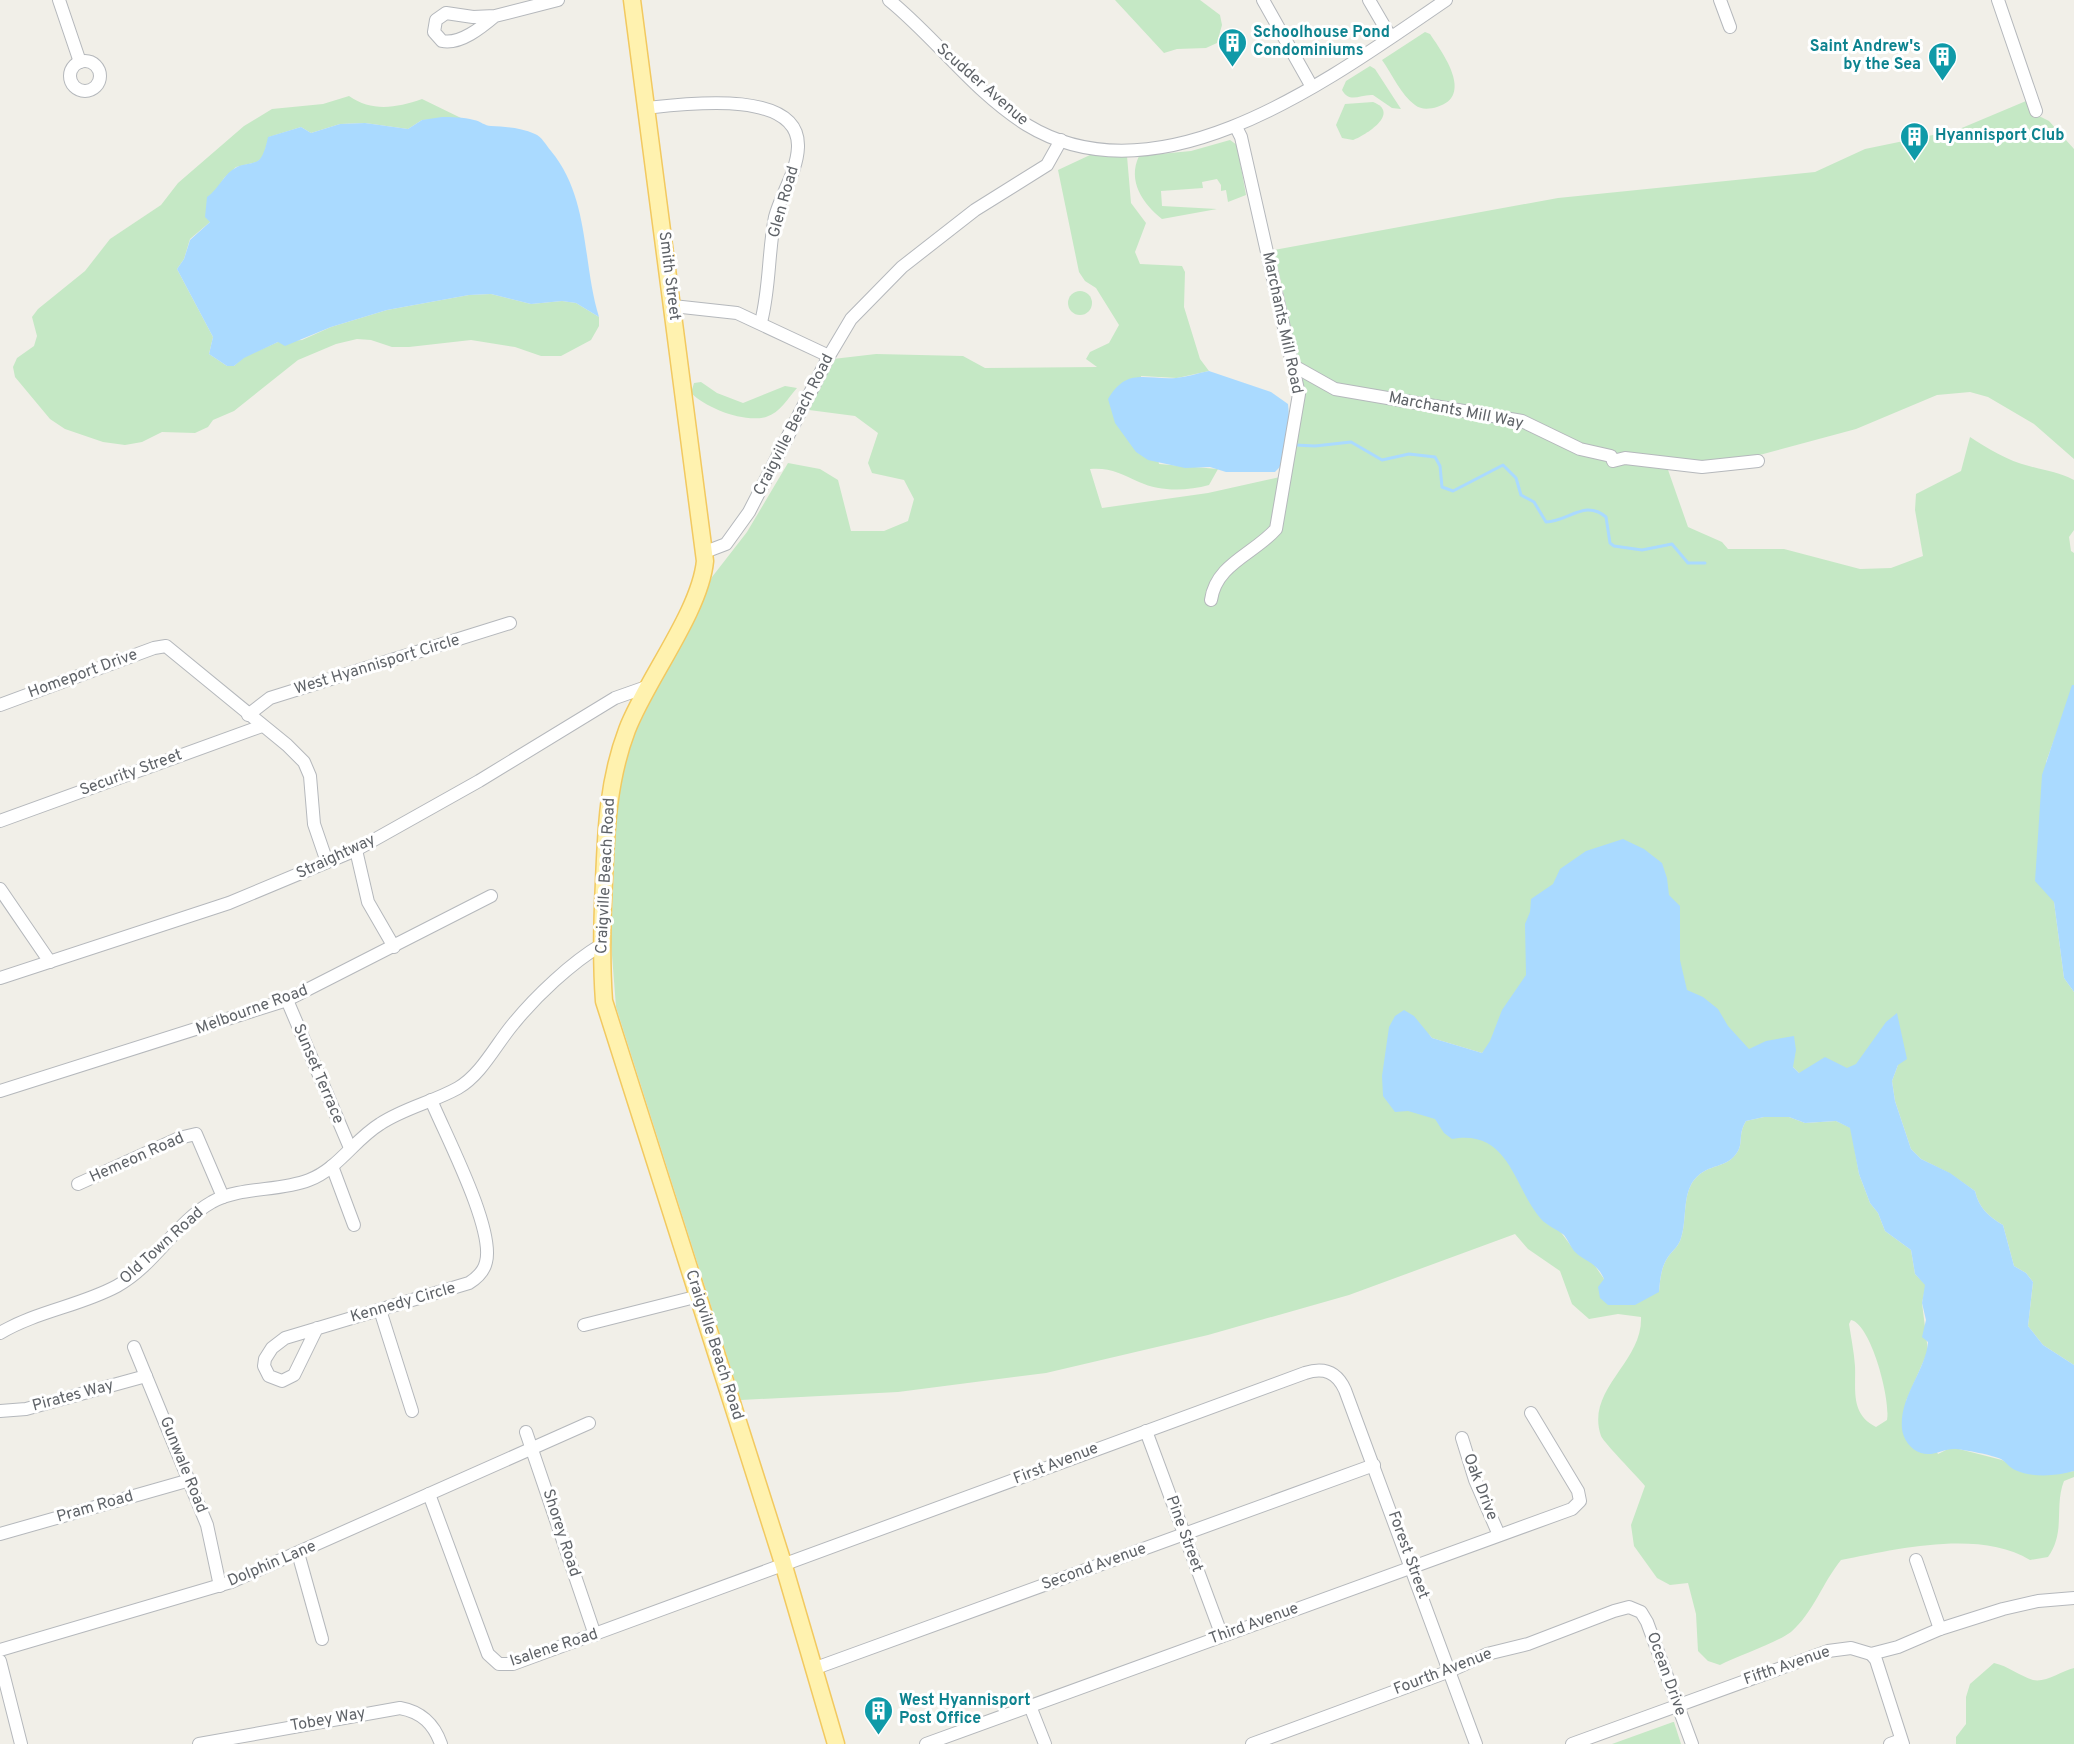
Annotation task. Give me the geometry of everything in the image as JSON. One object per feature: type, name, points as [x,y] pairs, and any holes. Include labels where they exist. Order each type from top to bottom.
[{"type":"main road","name":"Smith Street","points":[[632,0],[705,552]]},
{"type":"main road","name":"Craigville Beach Road","points":[[705,552],[703,574],[698,588],[627,730],[611,789],[606,821],[601,945],[604,1000],[783,1563],[836,1744]]},
{"type":"street","points":[[59,0],[80,62]]},
{"type":"street","points":[[495,16],[555,0]]},
{"type":"street","name":"Scudder Avenue","points":[[889,0],[1014,116],[1061,141],[1096,147],[1134,149],[1191,141],[1236,127],[1312,87],[1446,0]]},
{"type":"street","points":[[1263,0],[1312,87]]},
{"type":"street","points":[[1370,0],[1390,36]]},
{"type":"street","points":[[1720,0],[1730,27]]},
{"type":"street","points":[[1998,0],[2036,111]]},
{"type":"street","name":"Glen Road","points":[[646,108],[700,102],[768,110],[781,113],[795,132],[798,148],[796,162],[776,216],[761,322]]},
{"type":"street","name":"Marchants Mill Road","points":[[1211,600],[1213,588],[1221,574],[1276,529],[1299,394],[1241,137],[1236,127]]},
{"type":"street","name":"Craigville Beach Road","points":[[705,552],[726,544],[749,512],[828,356],[851,319],[888,280],[975,210],[1047,165],[1061,141]]},
{"type":"street","points":[[673,306],[737,313],[761,322],[828,356]]},
{"type":"street","name":"Marchants Mill Way","points":[[1294,366],[1335,389],[1522,421],[1580,449],[1611,456],[1613,460],[1625,458],[1702,467],[1758,461]]},
{"type":"street","points":[[1299,394],[1318,379]]},
{"type":"street","name":"West Hyannisport Circle","points":[[248,715],[270,698],[510,624]]},
{"type":"street","name":"Homeport Drive","points":[[0,705],[154,648],[166,646],[248,715]]},
{"type":"street","name":"Straightway","points":[[0,978],[229,903],[356,850],[478,781],[615,698],[649,687]]},
{"type":"street","points":[[248,715],[287,745],[307,767],[312,784],[315,830],[327,862]]},
{"type":"street","name":"Security Street","points":[[0,821],[261,726]]},
{"type":"street","points":[[356,850],[368,902],[394,947]]},
{"type":"street","points":[[0,889],[50,962]]},
{"type":"street","name":"Melbourne Road","points":[[0,1091],[286,1000],[492,896]]},
{"type":"street","name":"Old Town Road","points":[[0,1333],[32,1317],[122,1283],[140,1270],[197,1213],[223,1197],[308,1180],[332,1166],[379,1124],[458,1088],[472,1076],[516,1020],[578,961],[601,945]]},
{"type":"street","name":"Sunset Terrace","points":[[286,1000],[350,1148]]},
{"type":"street","name":"Kennedy Circle","points":[[317,1328],[294,1375],[282,1381],[269,1376],[264,1363],[272,1348],[285,1338],[317,1328],[469,1283],[476,1279],[487,1261],[487,1242],[482,1219],[430,1100]]},
{"type":"street","name":"Hemeon Road","points":[[78,1184],[179,1138],[196,1134],[223,1197]]},
{"type":"street","points":[[332,1166],[354,1225]]},
{"type":"street","points":[[584,1326],[699,1296]]},
{"type":"street","points":[[380,1310],[411,1411]]},
{"type":"street","name":"Gunwale Road","points":[[134,1347],[207,1526],[220,1586]]},
{"type":"street","name":"First Avenue","points":[[783,1563],[908,1520],[1305,1373],[1322,1370],[1330,1372]]},
{"type":"street","name":"Forest Street","points":[[1330,1372],[1342,1383],[1476,1744]]},
{"type":"street","name":"Pirates Way","points":[[0,1410],[26,1409],[146,1376]]},
{"type":"street","name":"Third Avenue","points":[[926,1744],[1572,1509],[1580,1501],[1576,1488],[1530,1413]]},
{"type":"street","name":"Dolphin Lane","points":[[0,1650],[220,1586],[589,1423]]},
{"type":"street","name":"Pine Street","points":[[1146,1431],[1222,1636]]},
{"type":"street","name":"Shorey Road","points":[[526,1432],[595,1635]]},
{"type":"street","name":"Oak Drive","points":[[1462,1438],[1475,1480],[1499,1535]]},
{"type":"street","name":"Second Avenue","points":[[813,1669],[1374,1465]]},
{"type":"street","name":"Pram Road","points":[[0,1534],[190,1480]]},
{"type":"street","name":"Isalene Road","points":[[429,1494],[471,1613],[493,1662],[504,1665],[513,1664],[771,1571],[783,1563]]},
{"type":"street","points":[[298,1553],[322,1639]]},
{"type":"street","points":[[1916,1560],[1940,1629]]},
{"type":"street","name":"Fifth Avenue","points":[[1572,1744],[1828,1651],[1851,1648],[1871,1654],[1898,1647],[1940,1629],[2003,1609],[2038,1601],[2074,1598]]},
{"type":"street","name":"Fourth Avenue","points":[[1256,1743],[1450,1671],[1487,1654],[1528,1644],[1614,1611],[1629,1607],[1635,1609]]},
{"type":"street","name":"Ocean Drive","points":[[1635,1609],[1641,1612],[1647,1622],[1692,1744]]},
{"type":"street","points":[[1871,1654],[1876,1660],[1898,1743]]},
{"type":"street","points":[[0,1661],[21,1744]]},
{"type":"street","points":[[1030,1706],[1045,1744]]},
{"type":"street","name":"Tobey Way","points":[[200,1744],[400,1708],[416,1712],[429,1721],[441,1744]]},
{"type":"green space","points":[[1115,0],[1200,0],[1220,15],[1222,25],[1217,43],[1206,48],[1177,49],[1164,53]]},
{"type":"green space","points":[[1425,32],[1430,34],[1442,51],[1455,84],[1454,93],[1448,101],[1429,109],[1420,108],[1410,101],[1382,60]]},
{"type":"green space","points":[[1370,66],[1375,69],[1401,109],[1392,108],[1373,95],[1348,97],[1342,90],[1346,81]]},
{"type":"green space","points":[[349,96],[366,104],[384,107],[403,105],[422,99],[461,118],[422,120],[408,129],[365,123],[340,124],[311,133],[301,127],[269,137],[263,157],[257,162],[236,167],[224,178],[216,191],[210,222],[190,239],[184,259],[177,269],[213,337],[209,354],[227,366],[234,366],[244,357],[278,342],[302,340],[331,327],[387,310],[469,295],[491,294],[531,304],[562,301],[576,303],[599,317],[599,326],[591,340],[561,356],[541,356],[515,347],[471,340],[392,347],[371,340],[357,339],[336,344],[298,360],[234,411],[213,420],[208,427],[195,433],[162,432],[142,442],[125,445],[103,442],[65,429],[50,419],[15,377],[13,367],[17,358],[34,346],[37,336],[32,317],[38,309],[85,271],[110,239],[161,205],[178,183],[244,126],[272,109],[323,104]]},
{"type":"green space","name":"Hyannisport Club","points":[[2026,101],[2033,113],[2049,121],[2074,149],[2074,459],[2034,424],[1988,397],[1970,392],[1937,395],[1856,429],[1715,467],[1667,467],[1688,527],[1722,542],[1728,549],[1784,549],[1860,569],[1891,568],[1923,556],[1915,510],[1916,494],[1961,471],[1970,437],[2013,461],[2074,480],[2074,530],[2069,537],[2071,551],[2074,553],[2074,685],[2046,762],[2054,902],[2064,978],[2074,992],[2074,1365],[2043,1345],[2028,1326],[2033,1282],[2026,1273],[2014,1266],[2003,1225],[1985,1211],[1975,1191],[1949,1173],[1921,1159],[1911,1149],[1895,1101],[1892,1081],[1898,1065],[1799,1073],[1793,1067],[1757,1056],[1690,1003],[1584,853],[1572,863],[1527,975],[1511,1000],[1500,1035],[1482,1053],[1432,1038],[1429,1034],[1472,1130],[1501,1151],[1574,1250],[1591,1260],[1604,1279],[1659,1292],[1664,1265],[1681,1238],[1690,1186],[1700,1174],[1734,1157],[1739,1148],[1746,1121],[1764,1117],[1789,1117],[1805,1123],[1836,1121],[1851,1128],[1859,1174],[1870,1203],[1878,1213],[1885,1231],[1911,1250],[1915,1274],[1926,1285],[1922,1303],[1928,1351],[1906,1401],[1938,1454],[1948,1449],[1959,1449],[2002,1460],[2024,1472],[2046,1475],[2074,1471],[2074,1477],[2064,1481],[2061,1490],[2057,1538],[2048,1557],[2030,1560],[2010,1551],[1987,1545],[1963,1543],[1912,1547],[1841,1560],[1806,1616],[1791,1632],[1776,1641],[1720,1665],[1708,1661],[1698,1651],[1696,1614],[1688,1583],[1670,1585],[1657,1578],[1634,1546],[1631,1525],[1645,1486],[1601,1436],[1598,1419],[1601,1404],[1633,1348],[1639,1333],[1641,1317],[1618,1314],[1589,1319],[1572,1304],[1560,1271],[1528,1249],[1515,1234],[1349,1295],[1208,1335],[1046,1373],[898,1392],[741,1400],[616,1007],[611,942],[617,794],[634,735],[712,577],[747,532],[788,463],[820,469],[838,480],[851,531],[884,531],[908,521],[914,499],[904,480],[872,473],[868,463],[878,433],[855,416],[809,410],[833,359],[876,354],[963,356],[985,368],[1097,367],[1086,359],[1090,352],[1109,343],[1119,325],[1096,288],[1085,281],[1079,272],[1058,170],[1090,155],[1127,156],[1131,203],[1146,223],[1135,252],[1140,264],[1182,266],[1185,272],[1184,307],[1200,359],[1209,371],[1177,378],[1141,376],[1159,464],[1218,469],[1209,485],[1174,490],[1156,488],[1109,470],[1090,469],[1102,508],[1208,493],[1280,477],[1296,399],[1291,370],[1295,346],[1274,250],[1558,198],[1815,172],[1865,149],[1957,130]],"holes":[[[1851,1320],[1866,1334],[1872,1348],[1886,1396],[1887,1420],[1876,1427],[1862,1415],[1856,1401],[1855,1361],[1849,1324]]]},
{"type":"green space","points":[[1373,102],[1384,112],[1378,123],[1366,134],[1353,140],[1342,138],[1336,125],[1345,104]]},
{"type":"green space","points":[[1230,140],[1237,145],[1246,195],[1228,202],[1226,190],[1221,191],[1221,185],[1217,179],[1202,182],[1203,188],[1161,191],[1162,206],[1217,209],[1162,219],[1143,199],[1135,174],[1139,156],[1191,151]]},
{"type":"green space","points":[[1080,291],[1089,294],[1092,303],[1089,312],[1080,315],[1071,312],[1068,303],[1071,294]]},
{"type":"green space","points":[[701,382],[717,393],[743,403],[785,386],[797,388],[780,409],[771,415],[747,418],[726,413],[698,399],[691,393],[694,383]]},
{"type":"green space","points":[[1994,1663],[2033,1680],[2048,1678],[2074,1668],[2074,1744],[1956,1744],[1956,1737],[1966,1724],[1966,1697],[1970,1684]]},
{"type":"green space","points":[[1673,1722],[1681,1744],[1612,1744]]},
{"type":"water","points":[[442,117],[466,118],[489,126],[524,130],[537,135],[544,141],[564,169],[573,189],[599,317],[576,303],[562,301],[531,304],[491,294],[469,295],[387,310],[331,327],[285,346],[278,342],[244,358],[234,366],[227,366],[209,354],[213,337],[177,269],[184,259],[190,240],[210,222],[205,217],[207,197],[229,173],[240,166],[260,159],[268,137],[301,127],[311,133],[340,124],[365,123],[408,129],[422,120]]},
{"type":"water","points":[[1209,371],[1271,392],[1288,404],[1289,440],[1281,466],[1275,472],[1226,472],[1210,467],[1185,468],[1148,460],[1136,452],[1115,423],[1108,399],[1122,382],[1138,377],[1176,378]]},
{"type":"water","points":[[2072,685],[2074,685],[2074,992],[2064,978],[2054,902],[2035,881],[2042,775]]},
{"type":"water","points":[[1623,839],[1644,849],[1662,863],[1669,895],[1680,906],[1680,960],[1687,990],[1703,997],[1718,1009],[1728,1026],[1749,1049],[1766,1041],[1794,1036],[1796,1050],[1793,1067],[1799,1073],[1825,1057],[1847,1068],[1856,1064],[1886,1022],[1897,1013],[1907,1059],[1898,1065],[1892,1081],[1895,1101],[1911,1149],[1921,1159],[1950,1173],[1975,1191],[1985,1211],[2003,1225],[2014,1266],[2026,1273],[2033,1282],[2028,1326],[2043,1345],[2074,1365],[2074,1471],[2052,1475],[2022,1473],[2001,1459],[1972,1452],[1952,1449],[1930,1454],[1921,1453],[1911,1447],[1906,1440],[1902,1429],[1902,1417],[1908,1395],[1923,1363],[1928,1342],[1922,1337],[1926,1320],[1922,1303],[1925,1285],[1915,1274],[1911,1250],[1885,1231],[1878,1213],[1870,1203],[1859,1174],[1850,1128],[1836,1121],[1805,1123],[1789,1117],[1764,1117],[1746,1121],[1738,1151],[1734,1157],[1700,1174],[1690,1186],[1681,1238],[1664,1265],[1659,1292],[1635,1305],[1608,1305],[1600,1298],[1598,1287],[1604,1279],[1601,1273],[1574,1251],[1564,1235],[1541,1219],[1508,1163],[1498,1151],[1486,1143],[1471,1138],[1452,1139],[1444,1133],[1435,1119],[1408,1111],[1395,1112],[1383,1096],[1382,1076],[1389,1027],[1395,1016],[1404,1010],[1414,1016],[1432,1038],[1482,1053],[1490,1041],[1502,1010],[1526,975],[1525,924],[1530,912],[1531,899],[1553,884],[1560,869],[1586,851]]},
{"type":"waterway","points":[[1295,445],[1315,446],[1351,442],[1382,460],[1409,454],[1435,457],[1440,466],[1442,487],[1453,491],[1503,465],[1516,478],[1521,495],[1534,502],[1546,522],[1584,510],[1591,510],[1606,517],[1610,543],[1614,546],[1642,550],[1672,544],[1688,563],[1705,563]]},
{"type":"place","name":"Schoolhouse Pond Condominiums","points":[[1232,68]]},
{"type":"place","name":"Saint Andrew's by the Sea","points":[[1942,82]]},
{"type":"place","name":"Hyannisport Club","points":[[1914,162]]},
{"type":"place","name":"West Hyannisport Post Office","points":[[878,1736]]}]
